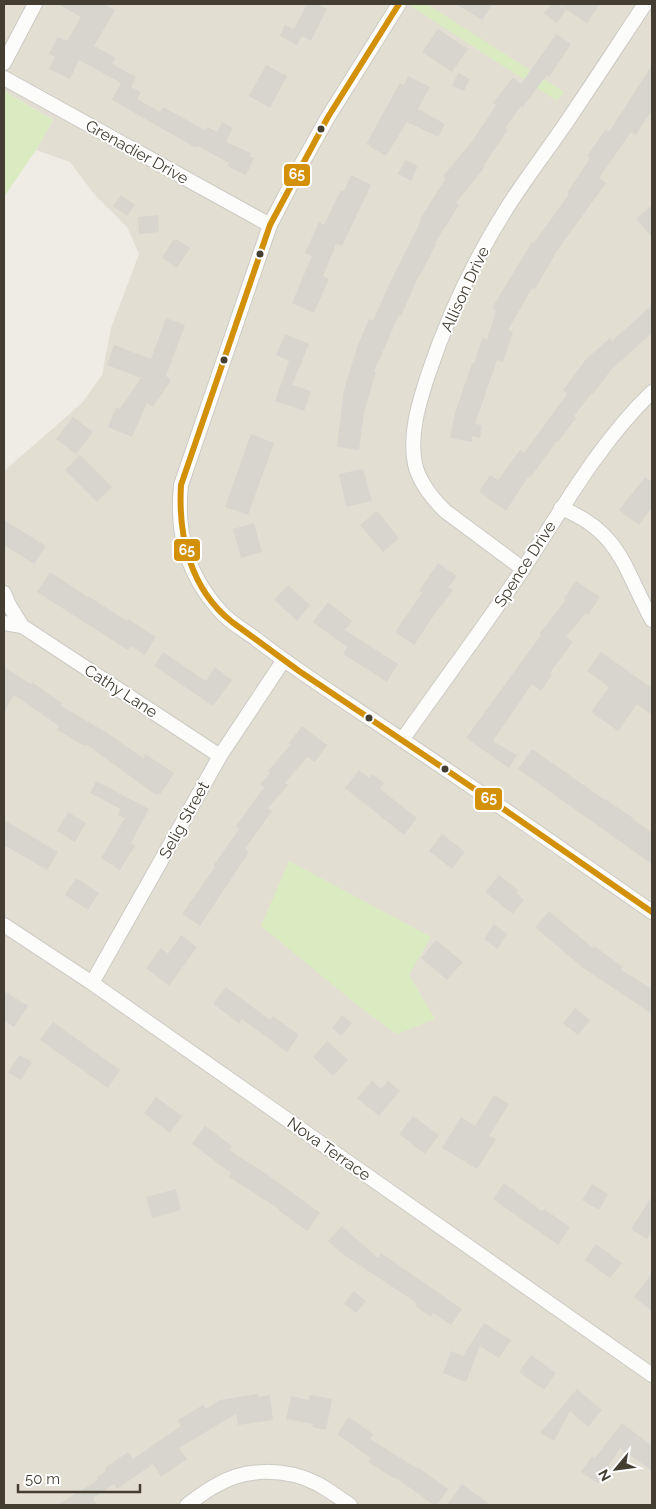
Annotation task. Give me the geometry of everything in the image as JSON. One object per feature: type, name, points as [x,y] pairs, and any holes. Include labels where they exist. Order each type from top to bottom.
[{"type":"street","points":[[4,63],[35,4]]},
{"type":"street","points":[[399,4],[328,117],[270,225],[181,485],[178,509],[189,563],[206,594],[221,613],[283,661],[402,740],[652,912]]},
{"type":"street","name":"Allison Drive","points":[[523,569],[445,511],[436,502],[419,477],[413,450],[414,429],[419,404],[442,336],[474,264],[505,210],[578,106],[645,4]]},
{"type":"street","name":"Grenadier Drive","points":[[4,78],[270,225]]},
{"type":"street","name":"Spence Drive","points":[[402,740],[523,569],[561,508],[619,428],[652,392]]},
{"type":"street","points":[[561,508],[584,519],[603,533],[611,542],[624,561],[652,620]]},
{"type":"street","name":"Cathy Lane","points":[[4,593],[22,626]]},
{"type":"street","name":"Cathy Lane","points":[[4,622],[22,626],[220,756]]},
{"type":"street","name":"Selig Street","points":[[92,983],[220,756],[283,661]]},
{"type":"street","name":"Nova Terrace","points":[[4,925],[92,983],[652,1375]]},
{"type":"street","points":[[186,1505],[215,1485],[230,1478],[264,1472],[280,1472],[302,1477],[318,1484],[350,1505]]},
{"type":"shaded area","points":[[4,4],[652,4],[652,1505],[4,1505],[4,471],[82,403],[102,375],[111,328],[139,254],[127,227],[94,194],[70,162],[36,150],[53,120],[4,91]]},
{"type":"green space","points":[[412,4],[427,4],[564,92],[557,101],[411,6]]},
{"type":"green space","points":[[4,91],[53,120],[36,150],[4,197]]},
{"type":"green space","points":[[289,861],[431,937],[409,975],[435,1019],[397,1034],[366,1012],[261,926]]},
{"type":"building","points":[[58,4],[104,4],[115,10],[94,46],[116,58],[112,64],[136,77],[131,87],[141,92],[137,99],[160,112],[163,107],[205,130],[207,127],[217,132],[222,122],[233,128],[226,142],[251,153],[250,156],[254,158],[246,175],[227,166],[229,163],[198,146],[196,148],[112,100],[121,83],[79,60],[70,79],[49,69],[55,57],[49,54],[58,37],[67,41],[81,17]]},
{"type":"building","points":[[307,4],[317,4],[327,9],[311,41],[302,36],[297,45],[280,36],[285,25],[294,29]]},
{"type":"building","points":[[456,4],[493,4],[482,20]]},
{"type":"building","points":[[551,4],[557,4],[566,10],[557,23],[544,13]]},
{"type":"building","points":[[558,4],[600,4],[587,23]]},
{"type":"building","points":[[438,29],[468,49],[452,72],[422,52]]},
{"type":"building","points":[[556,34],[571,44],[549,77],[547,75],[505,128],[508,130],[483,166],[485,167],[456,203],[459,205],[435,243],[401,316],[399,315],[374,371],[376,372],[364,413],[359,450],[337,447],[344,390],[357,347],[369,319],[373,321],[420,219],[446,178],[443,176],[473,140],[496,105],[493,103],[513,77],[521,84]]},
{"type":"building","points":[[266,65],[287,76],[270,108],[249,96]]},
{"type":"building","points":[[652,65],[652,110],[636,135],[631,132],[599,178],[606,183],[554,255],[535,289],[532,288],[508,330],[513,332],[503,362],[497,360],[475,424],[482,425],[480,438],[472,436],[472,442],[450,438],[455,413],[472,363],[474,364],[482,338],[487,340],[496,311],[492,308],[532,242],[534,243],[569,194],[567,193],[590,158],[587,156],[606,129],[609,132]]},
{"type":"building","points":[[458,73],[470,79],[464,91],[452,86]]},
{"type":"building","points":[[408,76],[430,87],[418,109],[445,124],[438,137],[407,122],[386,156],[366,144],[400,83],[404,85]]},
{"type":"building","points":[[405,160],[418,166],[411,181],[398,174]]},
{"type":"building","points":[[351,175],[371,185],[342,246],[336,244],[323,276],[329,279],[314,313],[292,303],[312,256],[305,253],[319,222],[324,225],[341,190],[344,191]]},
{"type":"building","points":[[121,195],[135,205],[127,216],[113,206]]},
{"type":"building","points":[[652,205],[652,237],[636,219]]},
{"type":"building","points":[[158,215],[159,232],[139,234],[138,217]]},
{"type":"building","points":[[173,240],[178,240],[190,248],[177,268],[162,258]]},
{"type":"building","points":[[652,305],[652,333],[611,370],[592,393],[574,416],[576,418],[558,442],[530,478],[528,477],[506,511],[479,492],[490,475],[498,480],[520,450],[524,453],[567,394],[563,390],[586,359],[610,338],[612,341]]},
{"type":"building","points":[[166,318],[185,325],[166,376],[171,380],[153,407],[147,403],[132,437],[108,427],[116,407],[120,409],[141,378],[107,365],[114,345],[151,359]]},
{"type":"building","points":[[285,334],[309,344],[292,385],[311,391],[304,411],[275,401],[289,361],[276,355]]},
{"type":"building","points":[[73,417],[93,432],[76,454],[56,439]]},
{"type":"building","points":[[251,434],[274,443],[248,515],[225,507]]},
{"type":"building","points":[[80,455],[112,487],[97,502],[65,470]]},
{"type":"building","points":[[363,469],[372,501],[346,507],[339,474]]},
{"type":"building","points":[[645,477],[652,482],[652,507],[639,525],[619,510]]},
{"type":"building","points":[[377,511],[399,538],[383,552],[360,525]]},
{"type":"building","points":[[4,520],[46,546],[34,564],[4,545]]},
{"type":"building","points":[[254,523],[262,552],[241,558],[233,529]]},
{"type":"building","points":[[438,563],[457,576],[449,587],[453,590],[414,645],[395,632],[422,593],[419,591]]},
{"type":"building","points":[[50,572],[127,621],[128,619],[156,637],[145,655],[131,646],[128,650],[37,592]]},
{"type":"building","points":[[576,581],[600,597],[588,615],[586,613],[566,637],[573,642],[550,673],[552,675],[541,691],[532,684],[493,741],[517,755],[509,768],[466,738],[541,635],[539,634],[566,600],[564,598]]},
{"type":"building","points":[[288,585],[310,605],[297,621],[274,600]]},
{"type":"building","points":[[328,602],[352,621],[345,630],[398,664],[387,682],[343,654],[347,647],[313,622]]},
{"type":"building","points":[[163,652],[206,681],[215,667],[232,680],[213,706],[154,666]]},
{"type":"building","points":[[601,652],[652,688],[652,715],[637,704],[618,731],[591,712],[609,687],[587,671]]},
{"type":"building","points":[[4,667],[31,684],[32,682],[62,703],[60,705],[107,733],[143,758],[145,754],[174,773],[160,795],[156,795],[86,744],[85,746],[57,730],[59,726],[14,695],[4,712]]},
{"type":"building","points":[[302,726],[327,745],[315,762],[307,757],[285,783],[288,785],[268,808],[272,811],[245,849],[249,852],[200,926],[182,914],[239,829],[236,826],[264,787],[260,784],[270,773],[268,771],[291,744],[289,743]]},
{"type":"building","points":[[532,749],[652,833],[652,864],[518,769]]},
{"type":"building","points":[[359,770],[369,778],[372,774],[384,783],[380,789],[417,818],[404,835],[345,788]]},
{"type":"building","points":[[96,781],[149,809],[131,843],[135,846],[120,870],[101,858],[125,818],[118,815],[121,809],[90,793]]},
{"type":"building","points":[[68,812],[86,823],[75,842],[57,831]]},
{"type":"building","points":[[4,820],[58,852],[47,870],[4,845]]},
{"type":"building","points":[[442,834],[465,852],[452,869],[429,851]]},
{"type":"building","points":[[499,875],[518,890],[516,893],[524,900],[513,914],[485,892]]},
{"type":"building","points":[[76,878],[99,893],[88,910],[65,895]]},
{"type":"building","points":[[549,911],[593,948],[594,946],[623,967],[621,970],[652,989],[652,1014],[583,968],[535,927]]},
{"type":"building","points":[[494,924],[507,934],[497,949],[484,939]]},
{"type":"building","points":[[181,935],[197,947],[169,986],[146,968],[161,948],[168,954]]},
{"type":"building","points":[[436,940],[463,962],[447,980],[421,958]]},
{"type":"building","points":[[226,987],[270,1020],[273,1016],[299,1035],[287,1052],[242,1019],[239,1023],[213,1004]]},
{"type":"building","points":[[4,991],[28,1006],[14,1027],[4,1020]]},
{"type":"building","points":[[575,1008],[590,1020],[578,1035],[563,1023]]},
{"type":"building","points":[[342,1015],[352,1023],[341,1036],[332,1028]]},
{"type":"building","points":[[53,1022],[120,1070],[108,1088],[40,1040]]},
{"type":"building","points":[[327,1041],[348,1060],[333,1076],[313,1057]]},
{"type":"building","points":[[19,1055],[32,1062],[21,1080],[8,1073]]},
{"type":"building","points":[[372,1081],[381,1089],[388,1081],[400,1091],[379,1116],[357,1098]]},
{"type":"building","points":[[494,1095],[509,1104],[489,1136],[496,1139],[477,1169],[442,1148],[461,1117],[475,1126]]},
{"type":"building","points":[[156,1097],[182,1116],[170,1133],[144,1113]]},
{"type":"building","points":[[413,1116],[439,1135],[425,1154],[399,1134]]},
{"type":"building","points":[[205,1126],[232,1146],[229,1150],[268,1175],[320,1213],[307,1231],[279,1209],[229,1177],[231,1173],[192,1144]]},
{"type":"building","points":[[504,1183],[542,1211],[544,1209],[570,1227],[558,1245],[493,1199]]},
{"type":"building","points":[[592,1184],[608,1194],[599,1210],[582,1200]]},
{"type":"building","points":[[176,1189],[181,1210],[152,1218],[146,1197]]},
{"type":"building","points":[[652,1196],[652,1231],[647,1239],[631,1229]]},
{"type":"building","points":[[342,1226],[378,1258],[381,1253],[462,1309],[451,1325],[433,1313],[431,1317],[415,1306],[417,1303],[344,1255],[328,1241]]},
{"type":"building","points":[[596,1244],[622,1263],[610,1278],[585,1260]]},
{"type":"building","points":[[652,1273],[652,1311],[634,1297]]},
{"type":"building","points":[[354,1291],[366,1301],[356,1313],[344,1304]]},
{"type":"building","points":[[484,1323],[511,1340],[499,1358],[480,1346],[466,1382],[443,1373],[451,1351],[463,1356]]},
{"type":"building","points":[[531,1355],[556,1373],[544,1390],[519,1372]]},
{"type":"building","points":[[577,1389],[602,1410],[588,1427],[570,1411],[554,1441],[540,1433]]},
{"type":"building","points":[[258,1394],[258,1397],[270,1395],[273,1420],[238,1425],[236,1414],[179,1448],[187,1459],[161,1477],[153,1464],[117,1489],[114,1484],[93,1498],[97,1505],[57,1505],[98,1480],[97,1477],[106,1471],[105,1468],[128,1452],[133,1459],[181,1426],[178,1420],[203,1405],[206,1409],[220,1400]]},
{"type":"building","points":[[310,1395],[332,1399],[326,1430],[312,1427],[313,1424],[286,1419],[291,1396],[309,1400]]},
{"type":"building","points":[[349,1417],[373,1434],[370,1439],[419,1468],[448,1489],[437,1505],[434,1505],[396,1478],[368,1462],[371,1458],[337,1434]]},
{"type":"building","points":[[622,1423],[652,1446],[652,1471],[620,1448],[598,1483],[581,1472],[592,1456],[595,1458]]},
{"type":"building","points":[[462,1484],[491,1505],[447,1505]]},
{"type":"transit line","name":"65","points":[[399,4],[328,117],[270,225],[181,485],[182,523],[190,560],[206,594],[232,622],[299,671],[479,792],[652,912]]}]
